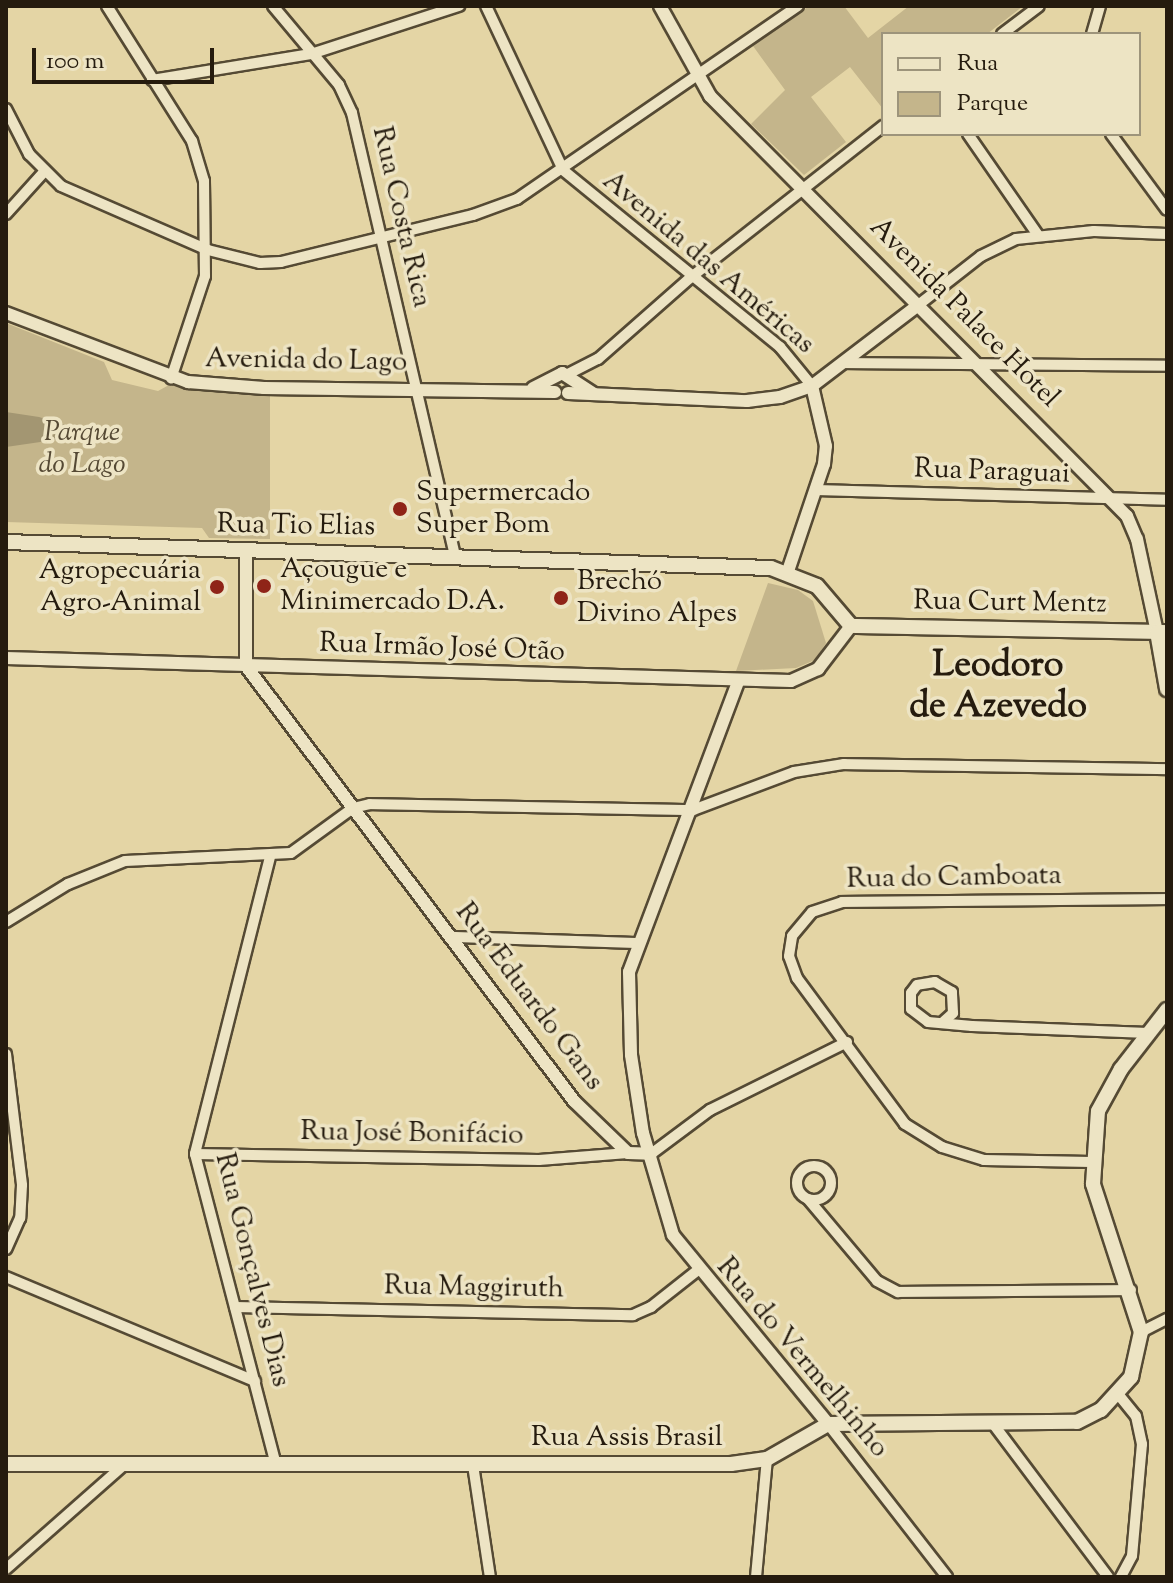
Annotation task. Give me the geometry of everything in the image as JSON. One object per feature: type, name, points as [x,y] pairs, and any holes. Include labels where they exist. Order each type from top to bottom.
[{"type":"main road","name":"Rua Tio Elias","points":[[6,542],[455,555],[788,571],[817,586],[851,626]]},
{"type":"main road","name":"Rua Curt Mentz","points":[[851,626],[1162,632]]},
{"type":"main road","name":"Avenida Palace Hotel","points":[[1162,632],[1167,689]]},
{"type":"main road","points":[[828,1424],[1077,1422],[1118,1394],[1131,1377],[1141,1332],[1131,1290],[1105,1229],[1091,1162],[1106,1093],[1167,1010]]},
{"type":"main road","name":"Rua Assis Brasil","points":[[6,1464],[731,1464],[767,1459],[828,1424]]},
{"type":"street","points":[[107,6],[199,159],[208,250],[201,298],[171,379]]},
{"type":"street","name":"Rua Costa Rica","points":[[273,6],[339,85],[352,113],[455,555]]},
{"type":"street","points":[[152,80],[311,54],[459,6]]},
{"type":"street","name":"Avenida das Américas","points":[[486,6],[563,170],[690,278],[780,347],[812,386],[826,446],[816,490],[788,571]]},
{"type":"street","name":"Avenida Palace Hotel","points":[[660,6],[697,79],[806,187],[917,306],[1114,499],[1137,539],[1162,632]]},
{"type":"street","points":[[6,109],[43,173],[208,250],[260,263],[281,262],[496,208],[563,170],[798,6]]},
{"type":"street","points":[[1005,32],[1039,6]]},
{"type":"street","points":[[1093,32],[1100,6]]},
{"type":"street","points":[[567,385],[690,278],[881,128]]},
{"type":"street","points":[[969,136],[1038,235]]},
{"type":"street","points":[[1112,136],[1167,210]]},
{"type":"street","points":[[6,214],[43,173]]},
{"type":"street","points":[[812,386],[981,256],[1038,235],[1167,234]]},
{"type":"street","name":"Avenida do Lago","points":[[6,313],[171,379],[264,388],[416,387],[522,392],[567,385],[597,396],[747,401],[812,386]]},
{"type":"street","points":[[567,385],[598,359]]},
{"type":"street","points":[[844,363],[1167,366]]},
{"type":"street","name":"Rua Paraguai","points":[[816,490],[1167,500]]},
{"type":"street","points":[[246,551],[246,666]]},
{"type":"street","name":"Rua Irmão José Otão","points":[[6,658],[738,682],[808,677],[829,659],[851,626]]},
{"type":"street","name":"Rua Eduardo Gans","points":[[246,666],[574,1101],[628,1153]]},
{"type":"street","name":"Rua do Vermelhinho","points":[[738,682],[693,810],[638,943],[626,990],[643,1133],[673,1235],[698,1270],[828,1424],[947,1577]]},
{"type":"street","points":[[6,922],[68,884],[125,861],[270,857],[301,847],[353,808],[383,803],[693,810],[794,772],[844,764],[1167,769]]},
{"type":"street","name":"Rua Gonçalves Dias","points":[[270,857],[195,1154],[275,1462]]},
{"type":"street","name":"Rua do Camboata","points":[[1091,1162],[984,1160],[942,1147],[905,1124],[792,966],[792,936],[812,912],[842,902],[1167,899]]},
{"type":"street","points":[[453,937],[638,943]]},
{"type":"street","points":[[942,1023],[953,1013],[955,1002],[944,985],[925,981],[917,985],[909,1001],[921,1018],[942,1023],[1148,1033]]},
{"type":"street","points":[[628,1153],[651,1154],[710,1110],[847,1042]]},
{"type":"street","points":[[6,1054],[22,1185],[20,1218],[6,1249]]},
{"type":"street","name":"Rua José Bonifácio","points":[[195,1154],[539,1160],[628,1153]]},
{"type":"street","points":[[808,1199],[877,1281],[898,1292],[1131,1290]]},
{"type":"street","name":"Rua Maggiruth","points":[[235,1307],[633,1315],[651,1307],[698,1270]]},
{"type":"street","points":[[6,1277],[255,1381]]},
{"type":"street","points":[[1141,1332],[1167,1319]]},
{"type":"street","points":[[1118,1394],[1136,1416],[1142,1444],[1132,1556],[1121,1577]]},
{"type":"street","points":[[994,1425],[1108,1577]]},
{"type":"street","points":[[756,1577],[767,1459]]},
{"type":"street","points":[[6,1569],[124,1465]]},
{"type":"street","points":[[473,1465],[490,1577]]},
{"type":"green space","points":[[809,6],[844,6],[868,38],[909,6],[1023,6],[990,32],[881,32],[881,106],[850,67],[811,97],[846,142],[804,175],[751,124],[785,90],[753,46]]},
{"type":"green space","name":"Parque do Lago","points":[[6,323],[104,362],[112,380],[158,391],[169,385],[270,394],[270,539],[209,538],[202,528],[6,522]]},
{"type":"green space","points":[[768,583],[798,590],[813,601],[826,643],[815,660],[796,668],[736,671]]},
{"type":"shaded area","name":"Parque do Lago","points":[[6,412],[39,417],[95,434],[6,447]]},
{"type":"place","name":"Supermercado Super Bom","points":[[400,509]]},
{"type":"place","name":"Açougue e Minimercado D.A.","points":[[264,586]]},
{"type":"place","name":"Agropecuária Agro-Animal","points":[[217,587]]},
{"type":"place","name":"Brechó Divino Alpes","points":[[561,598]]},
{"type":"district","name":"Leodoro de Azevedo","points":[[998,686]]}]
